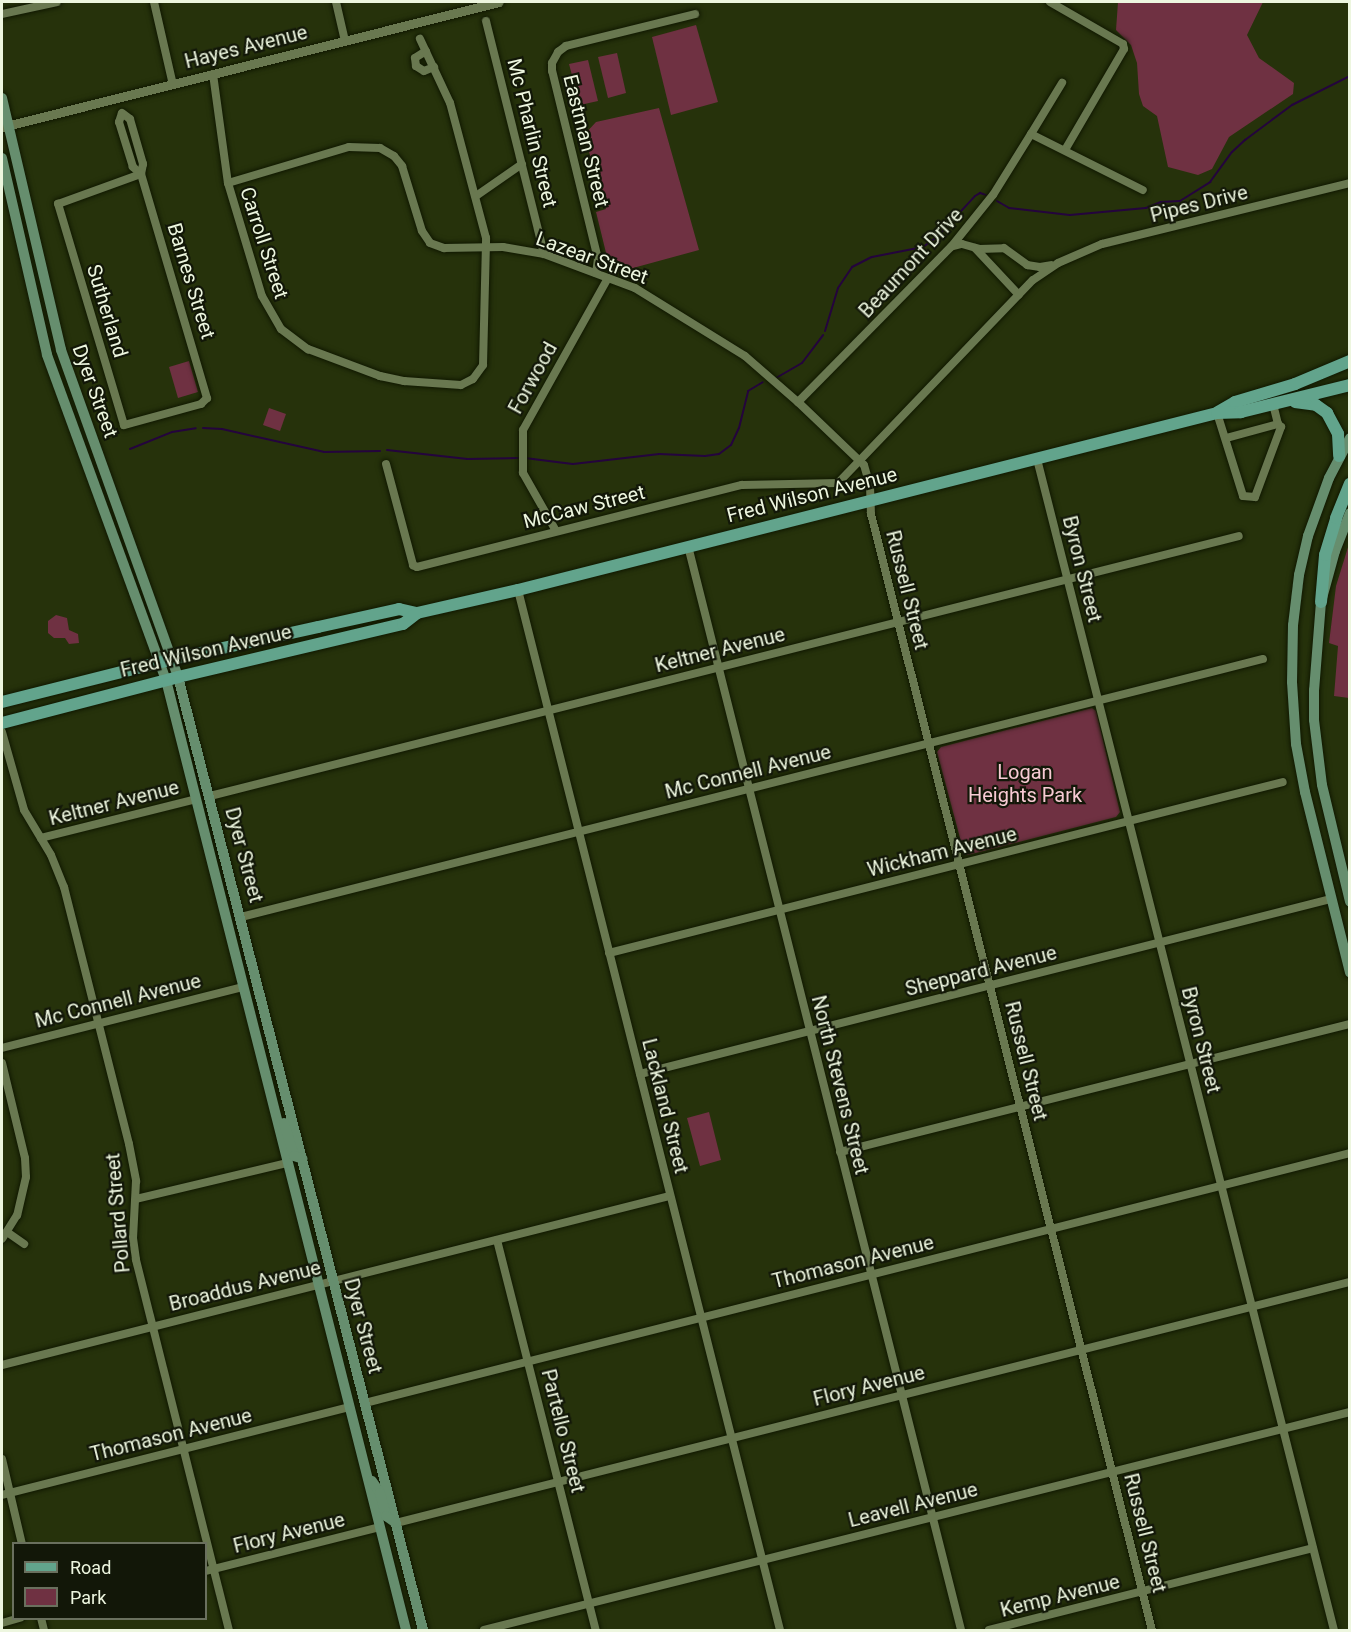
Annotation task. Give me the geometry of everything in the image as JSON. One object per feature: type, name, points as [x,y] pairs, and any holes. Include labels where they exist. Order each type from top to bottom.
[{"type":"main road","name":"Dyer Street","points":[[2,98],[4,126],[60,350],[178,677],[423,1630]]},
{"type":"main road","name":"Dyer Street","points":[[2,158],[47,355],[165,680],[406,1630]]},
{"type":"main road","name":"Fred Wilson Avenue","points":[[1217,413],[1234,402],[1296,384],[1350,362]]},
{"type":"main road","points":[[1296,384],[1350,369]]},
{"type":"main road","name":"Fred Wilson Avenue","points":[[2,723],[165,680],[403,624],[417,613],[518,590],[1217,413],[1241,412],[1350,386]]},
{"type":"main road","points":[[1273,404],[1299,402],[1316,405],[1327,413],[1338,434],[1339,456]]},
{"type":"main road","points":[[1350,438],[1339,456],[1319,504],[1299,575],[1293,625],[1292,682],[1296,744],[1303,783],[1350,972]]},
{"type":"main road","points":[[1349,897],[1322,785],[1314,720],[1315,660],[1325,555],[1336,518],[1350,484]]},
{"type":"main road","points":[[1321,602],[1335,551],[1350,513]]},
{"type":"main road","name":"Fred Wilson Avenue","points":[[2,702],[160,662],[399,609],[417,613]]},
{"type":"main road","points":[[196,799],[202,798],[212,823],[218,828]]},
{"type":"main road","points":[[217,884],[227,896],[232,916],[241,917]]},
{"type":"main road","points":[[243,987],[249,987],[261,1018],[268,1022]]},
{"type":"main road","points":[[275,1114],[284,1124],[294,1156],[303,1160]]},
{"type":"main road","points":[[368,1477],[376,1484],[386,1516],[396,1523]]},
{"type":"main road","points":[[380,1527],[392,1534],[406,1584],[413,1589]]},
{"type":"street","points":[[2,14],[57,2]]},
{"type":"street","points":[[154,2],[173,85]]},
{"type":"street","points":[[336,2],[345,40]]},
{"type":"street","name":"Hayes Avenue","points":[[4,126],[499,2]]},
{"type":"street","points":[[1050,2],[1123,44],[1124,49],[1065,150]]},
{"type":"street","name":"Eastman Street","points":[[596,273],[598,259],[552,63],[558,52],[566,46],[695,14]]},
{"type":"street","name":"Mc Pharlin Street","points":[[486,21],[544,254]]},
{"type":"street","points":[[420,39],[450,103],[476,196],[487,246]]},
{"type":"street","points":[[426,51],[415,58],[416,66],[424,70],[434,67]]},
{"type":"street","name":"Carroll Street","points":[[213,74],[228,183],[262,296],[281,329],[308,349],[388,378],[457,386],[470,381],[480,372],[484,357],[487,246]]},
{"type":"street","name":"Beaumont Drive","points":[[798,402],[951,247],[993,195],[1062,83]]},
{"type":"street","name":"Barnes Street","points":[[117,99],[122,113],[119,122],[133,167],[141,174],[207,398]]},
{"type":"street","points":[[1031,134],[1143,190]]},
{"type":"street","name":"Lazear Street","points":[[228,183],[349,147],[380,148],[394,156],[402,166],[422,231],[430,243],[444,248],[487,246],[544,254],[635,288],[734,348],[798,402],[860,461]]},
{"type":"street","points":[[476,196],[522,164]]},
{"type":"street","name":"Sutherland","points":[[141,174],[58,204],[71,249],[124,426],[201,404],[207,398]]},
{"type":"street","name":"Pipes Drive","points":[[951,247],[962,244],[975,248],[1004,248],[1027,265],[1040,267],[1058,263],[1102,244],[1350,183]]},
{"type":"street","points":[[975,248],[1019,295]]},
{"type":"street","name":"Pipes Drive","points":[[860,461],[1033,280],[1058,263]]},
{"type":"street","name":"Forwood","points":[[556,531],[523,473],[523,430],[608,278]]},
{"type":"street","points":[[1217,413],[1243,496],[1255,496],[1280,433],[1273,404]]},
{"type":"street","points":[[1226,438],[1278,424]]},
{"type":"street","name":"Byron Street","points":[[1037,459],[1334,1630]]},
{"type":"street","name":"McCaw Street","points":[[386,464],[415,566],[750,483],[838,483],[860,461]]},
{"type":"street","name":"Russell Street","points":[[860,461],[864,465],[870,486],[871,514],[1152,1630]]},
{"type":"street","name":"Keltner Avenue","points":[[210,796],[1239,536]]},
{"type":"street","name":"North Stevens Street","points":[[688,546],[961,1630]]},
{"type":"street","name":"Lackland Street","points":[[518,590],[780,1630]]},
{"type":"street","name":"Mc Connell Avenue","points":[[241,917],[1263,658]]},
{"type":"street","name":"Pollard Street","points":[[2,732],[18,796],[27,819],[41,838],[64,887],[134,1164],[136,1200],[133,1238],[151,1326],[183,1449],[203,1542]]},
{"type":"street","name":"Wickham Avenue","points":[[609,953],[1282,782]]},
{"type":"street","name":"Keltner Avenue","points":[[41,838],[196,799]]},
{"type":"street","name":"Sheppard Avenue","points":[[640,1074],[1331,899]]},
{"type":"street","name":"Mc Connell Avenue","points":[[2,1048],[243,987]]},
{"type":"street","points":[[840,1152],[1350,1024]]},
{"type":"street","points":[[2,1063],[26,1158],[22,1201],[4,1235],[24,1244]]},
{"type":"street","name":"Thomason Avenue","points":[[365,1403],[1350,1153]]},
{"type":"street","points":[[136,1200],[287,1163]]},
{"type":"street","name":"Broaddus Avenue","points":[[2,1365],[670,1196]]},
{"type":"street","name":"Partello Street","points":[[497,1240],[596,1630]]},
{"type":"street","name":"Flory Avenue","points":[[396,1523],[1350,1282]]},
{"type":"street","name":"Thomason Avenue","points":[[6,1494],[350,1407]]},
{"type":"street","name":"Leavell Avenue","points":[[484,1630],[1350,1412]]},
{"type":"street","points":[[2,1460],[6,1494],[21,1542]]},
{"type":"street","name":"Flory Avenue","points":[[209,1570],[380,1527]]},
{"type":"street","name":"Kemp Avenue","points":[[989,1630],[1313,1548]]},
{"type":"street","name":"Pollard Street","points":[[209,1570],[229,1630]]},
{"type":"green space","points":[[1118,2],[1263,2],[1247,35],[1259,58],[1294,83],[1293,94],[1229,137],[1212,169],[1198,175],[1168,167],[1157,116],[1143,106],[1139,94],[1137,63],[1131,45],[1116,30]]},
{"type":"green space","points":[[696,25],[718,102],[671,115],[652,37]]},
{"type":"green space","points":[[617,53],[626,93],[608,98],[598,57]]},
{"type":"green space","points":[[588,60],[598,101],[580,105],[569,64]]},
{"type":"green space","points":[[659,108],[699,250],[622,271],[608,261],[596,212],[606,209],[584,135],[596,122]]},
{"type":"green space","points":[[189,361],[198,392],[178,398],[169,367]]},
{"type":"green space","points":[[269,408],[286,414],[280,431],[263,425]]},
{"type":"green space","points":[[1349,544],[1350,698],[1334,696],[1338,646],[1329,643],[1336,586]]},
{"type":"green space","points":[[56,615],[67,618],[69,630],[78,634],[79,643],[69,644],[65,638],[54,638],[48,633],[48,621]]},
{"type":"green space","name":"Logan Heights Park","points":[[1092,708],[1096,711],[1120,812],[1116,817],[968,855],[964,853],[937,752],[941,747]]},
{"type":"green space","points":[[709,1112],[721,1160],[700,1166],[687,1118]]},
{"type":"waterway","points":[[997,201],[1009,208],[1070,215],[1146,208],[1161,202],[1180,201],[1210,182],[1232,152],[1292,105],[1350,76]]},
{"type":"waterway","points":[[825,331],[838,288],[852,267],[872,257],[923,247],[938,236],[975,196],[980,193],[986,195]]},
{"type":"waterway","points":[[776,378],[802,363],[823,335]]},
{"type":"waterway","points":[[525,458],[573,464],[659,454],[705,456],[719,454],[731,445],[739,428],[748,391],[763,382]]},
{"type":"waterway","points":[[130,449],[172,432],[196,428]]},
{"type":"waterway","points":[[203,428],[222,429],[324,452],[380,451]]},
{"type":"waterway","points":[[387,450],[467,459],[519,458]]}]
